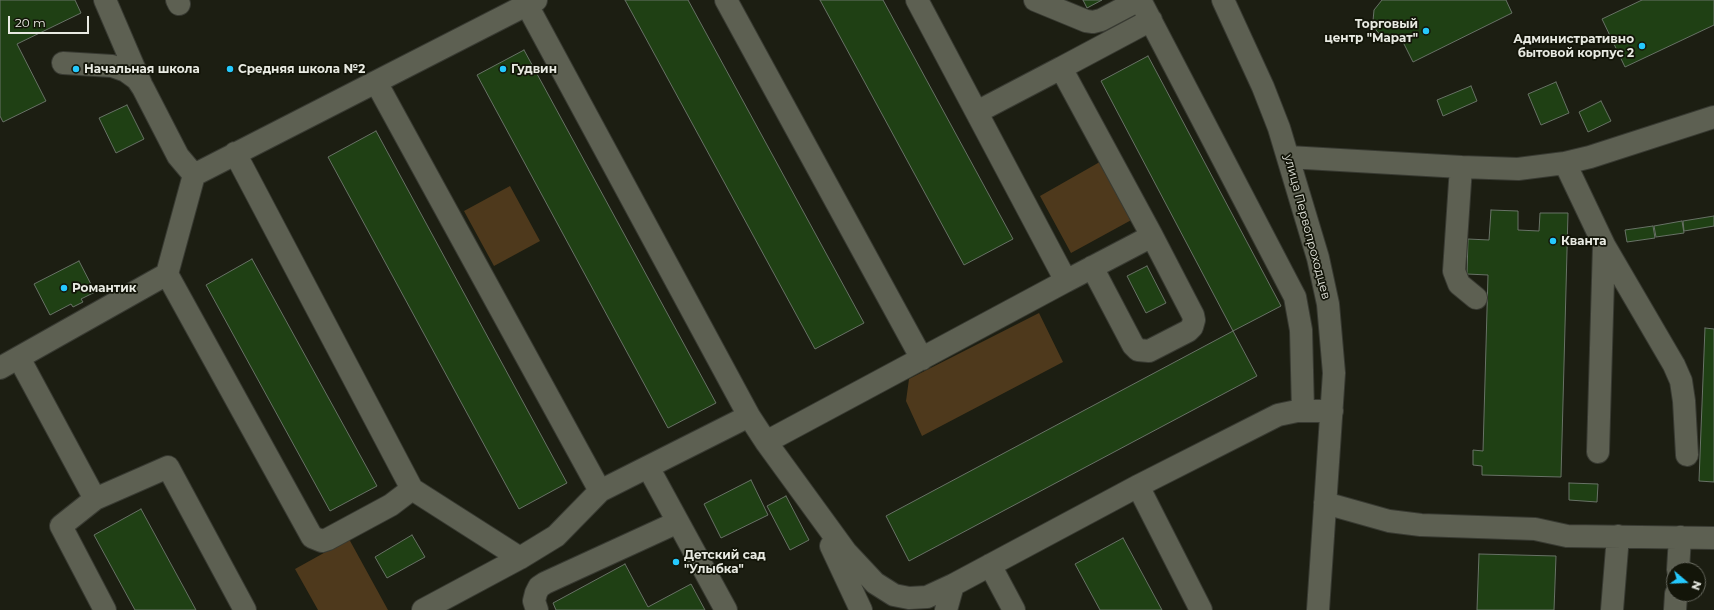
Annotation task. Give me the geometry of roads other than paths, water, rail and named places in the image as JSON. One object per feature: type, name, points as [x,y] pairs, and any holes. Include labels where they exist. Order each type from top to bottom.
[{"type":"street","points":[[105,0],[143,88],[178,156],[194,175]]},
{"type":"street","points":[[726,0],[922,359]]},
{"type":"street","points":[[917,0],[1066,281]]},
{"type":"street","points":[[1035,0],[1086,21],[1093,22],[1101,20],[1139,0],[1151,20],[1295,297],[1301,330],[1303,411]]},
{"type":"street","name":"улица Первопроходцев","points":[[1223,0],[1263,87],[1288,157],[1318,258],[1328,304],[1334,373],[1318,610]]},
{"type":"street","points":[[412,490],[391,506],[328,539],[322,541],[312,537],[167,274],[194,175],[524,4],[749,416],[766,442],[851,558],[875,583],[894,595],[909,598],[928,597],[1138,486],[1278,415],[1303,411],[1332,410]]},
{"type":"street","points":[[977,112],[1151,20]]},
{"type":"street","points":[[63,63],[112,66],[126,71],[137,79],[143,88]]},
{"type":"street","points":[[1062,68],[1152,236],[1194,320],[1192,327],[1188,331],[1149,351],[1138,350],[1133,345],[1092,267]]},
{"type":"street","points":[[376,82],[600,491]]},
{"type":"street","points":[[1288,157],[1461,167],[1518,168],[1565,163],[1590,157],[1714,117]]},
{"type":"street","points":[[235,154],[412,490],[520,558]]},
{"type":"street","points":[[1565,163],[1604,245],[1674,365],[1681,381],[1684,401],[1687,455]]},
{"type":"street","points":[[1461,167],[1454,272],[1459,284],[1476,298]]},
{"type":"street","points":[[766,442],[1152,236]]},
{"type":"street","points":[[1598,452],[1604,245]]},
{"type":"street","points":[[95,499],[9,363],[167,274]]},
{"type":"street","points":[[422,610],[520,558],[556,536],[600,491],[749,416]]},
{"type":"street","points":[[104,610],[61,526],[95,499],[168,467],[245,610]]},
{"type":"street","points":[[648,467],[726,610]]},
{"type":"street","points":[[1138,486],[1201,610]]},
{"type":"street","points":[[805,495],[861,610]]},
{"type":"street","points":[[1325,503],[1389,520],[1415,524],[1535,529],[1567,536],[1714,538]]},
{"type":"street","points":[[537,610],[534,601],[536,593],[539,587],[545,583],[678,522]]},
{"type":"street","points":[[1612,610],[1618,536]]},
{"type":"street","points":[[1678,562],[1680,537]]},
{"type":"street","points":[[990,565],[1014,610]]},
{"type":"street","points":[[946,610],[953,585]]},
{"type":"place","name":"Торговый центр \"Марат\"","points":[[1426,31]]},
{"type":"place","name":"Административно бытовой корпус 2","points":[[1642,46]]},
{"type":"place","name":"Начальная школа","points":[[76,69]]},
{"type":"place","name":"Средняя школа №2","points":[[230,69]]},
{"type":"place","name":"Гудвин","points":[[503,69]]},
{"type":"place","name":"Кванта","points":[[1553,241]]},
{"type":"place","name":"Романтик","points":[[64,288]]},
{"type":"place","name":"Детский сад \"Улыбка\"","points":[[676,562]]}]
